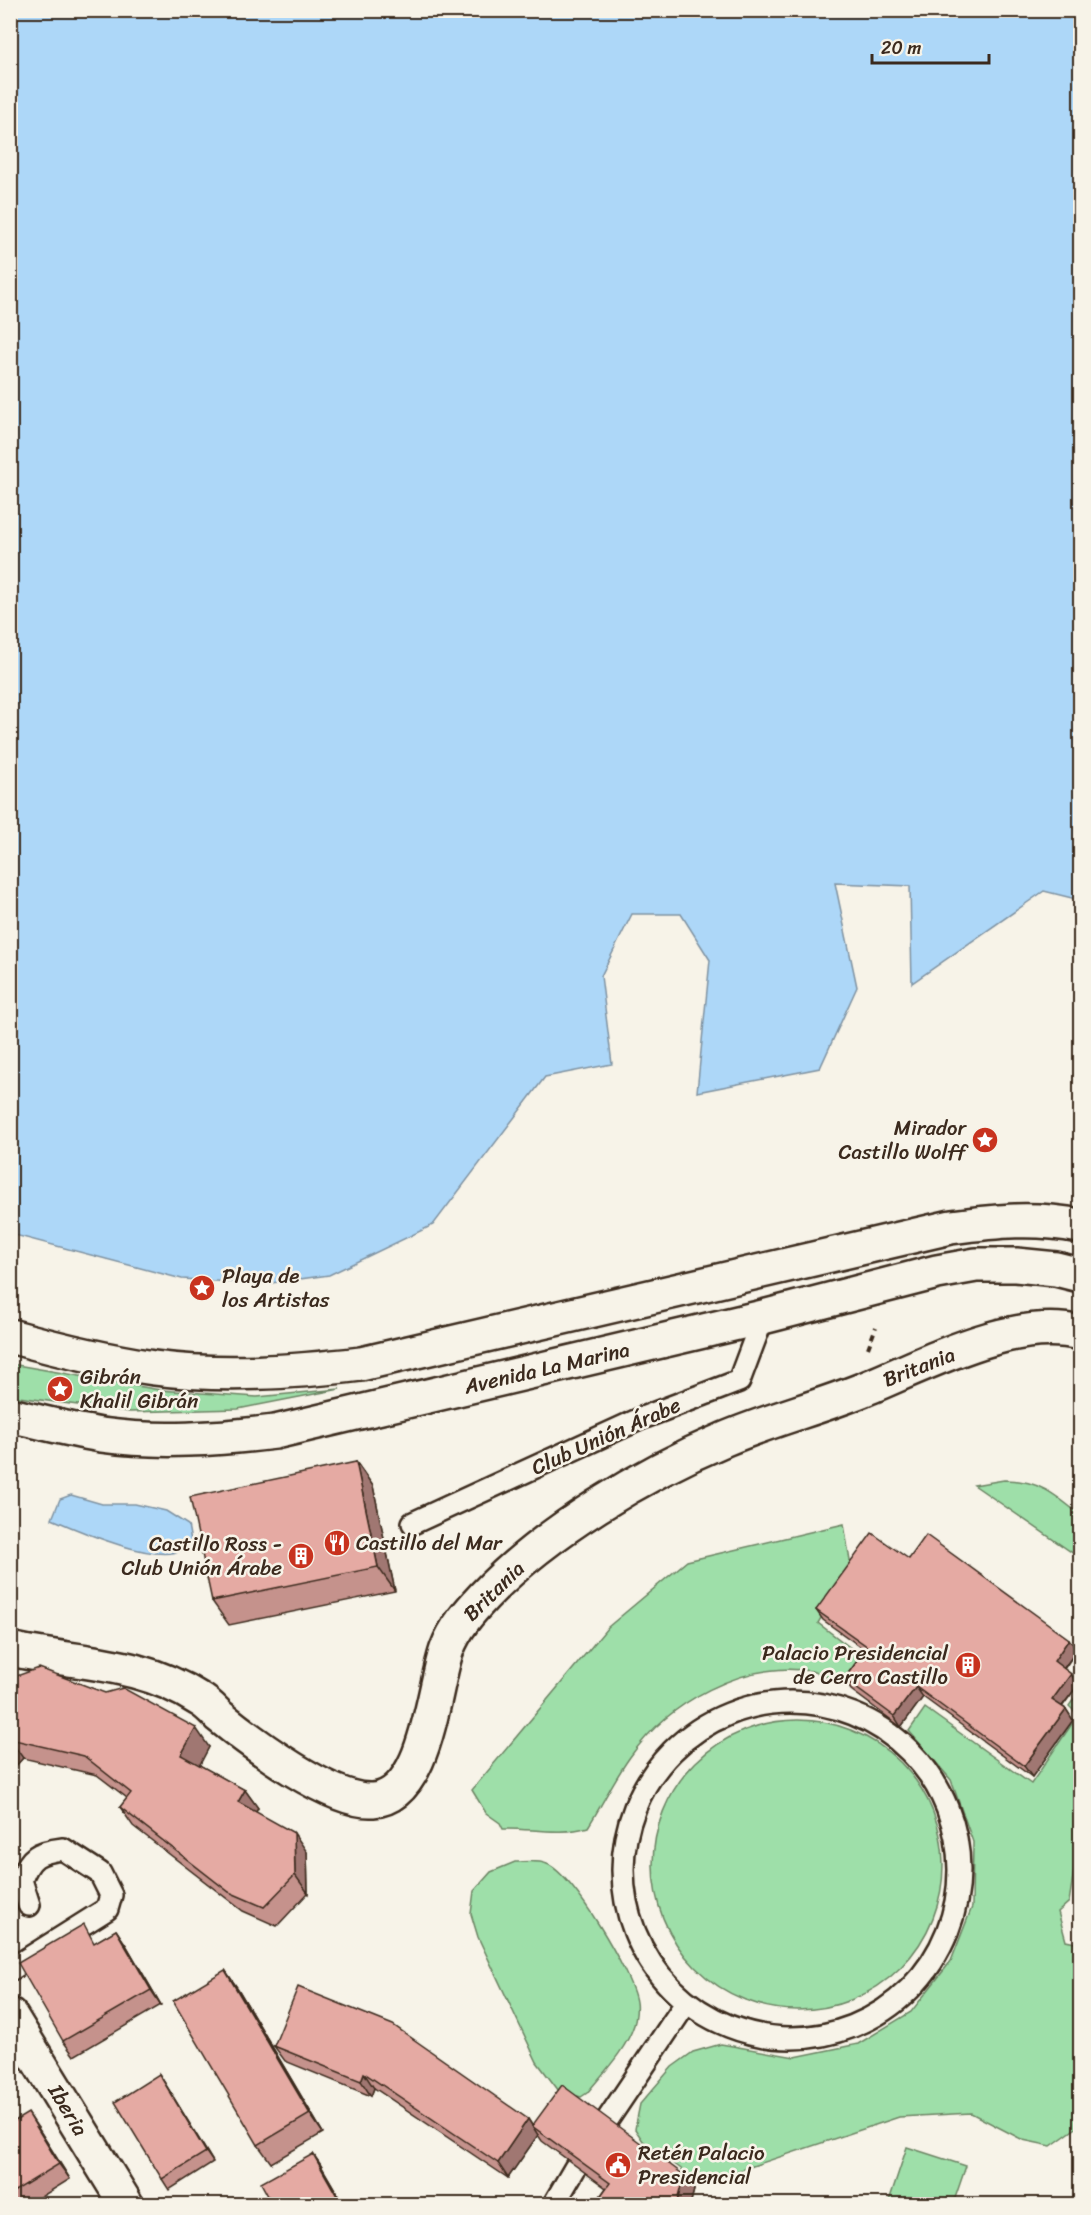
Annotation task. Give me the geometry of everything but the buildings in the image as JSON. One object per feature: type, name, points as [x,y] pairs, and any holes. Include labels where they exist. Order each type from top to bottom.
[{"type":"main road","points":[[10,1336],[154,1368],[227,1372],[310,1370],[361,1364],[951,1227],[1009,1219],[1054,1221],[1080,1226]]},
{"type":"main road","name":"Avenida La Marina","points":[[10,1415],[100,1435],[142,1439],[231,1438],[275,1432],[763,1317],[899,1284],[937,1272],[976,1265],[1016,1265],[1056,1269],[1080,1275]]},
{"type":"main road","name":"Britania","points":[[10,1649],[140,1671],[202,1700],[276,1759],[339,1793],[373,1800],[390,1794],[404,1783],[414,1764],[436,1702],[447,1650],[462,1619],[523,1562],[566,1528],[621,1492],[725,1439],[1005,1335],[1063,1329],[1080,1333]]},
{"type":"main road","name":"Iberia","points":[[13,2024],[126,2205]]},
{"type":"lane","name":"Club Unión Árabe","points":[[413,1523],[642,1418],[739,1381],[763,1317]]},
{"type":"lane","points":[[796,1700],[853,1712],[902,1743],[939,1788],[943,1799],[958,1843],[958,1901],[938,1955],[901,2000],[852,2029],[794,2040],[737,2031],[686,2003],[655,1971],[634,1933],[623,1890],[625,1832],[648,1779],[687,1736],[697,1730],[738,1709],[796,1700]]},
{"type":"lane","points":[[10,1970],[107,1909],[111,1895],[100,1873],[63,1849],[41,1852],[27,1864],[21,1880],[29,1905]]},
{"type":"lane","points":[[554,2205],[574,2168],[686,2003]]},
{"type":"path","points":[[859,1391],[870,1337],[899,1284]]},
{"type":"green space","points":[[11,1364],[160,1390],[257,1397],[340,1389],[238,1409],[130,1412],[11,1396]]},
{"type":"green space","points":[[1004,1480],[1027,1483],[1045,1490],[1080,1515],[1080,1558],[974,1485]]},
{"type":"green space","points":[[844,1524],[851,1567],[818,1623],[865,1659],[844,1686],[815,1672],[785,1669],[759,1672],[734,1679],[709,1690],[686,1703],[646,1737],[624,1765],[588,1827],[567,1831],[503,1829],[500,1823],[486,1813],[472,1790],[608,1627],[687,1561]]},
{"type":"green space","points":[[1080,1690],[1080,1832],[1069,1902],[1058,1912],[1066,1941],[1075,1943],[1080,1966],[1080,2118],[1076,2128],[1051,2146],[1023,2140],[971,2113],[899,2117],[726,2175],[695,2179],[643,2141],[635,2129],[640,2104],[672,2067],[693,2052],[721,2044],[795,2057],[858,2044],[911,2012],[951,1961],[972,1907],[973,1842],[951,1780],[909,1731],[925,1708],[1031,1784],[1078,1715],[1069,1706]]},
{"type":"green space","points":[[798,1720],[840,1726],[866,1737],[890,1753],[910,1773],[926,1797],[937,1823],[943,1865],[937,1907],[926,1933],[910,1957],[890,1977],[866,1993],[840,2004],[798,2010],[756,2004],[730,1993],[706,1977],[686,1957],[670,1933],[659,1907],[653,1865],[659,1823],[670,1797],[686,1773],[706,1753],[730,1737],[756,1726]]},
{"type":"green space","points":[[515,1862],[547,1864],[571,1886],[600,1926],[613,1949],[632,1988],[636,2002],[635,2023],[626,2043],[587,2093],[581,2097],[559,2091],[537,2062],[478,1937],[471,1914],[474,1891],[491,1872]]},
{"type":"green space","points":[[907,2147],[966,2166],[953,2204],[888,2204]]},
{"type":"water","points":[[10,11],[1080,11],[1080,900],[1044,891],[912,983],[910,886],[835,883],[857,987],[820,1068],[697,1092],[710,960],[681,914],[632,914],[601,976],[612,1064],[545,1077],[433,1225],[329,1275],[264,1284],[182,1279],[11,1234]]},
{"type":"water","points":[[71,1495],[102,1504],[135,1504],[166,1511],[188,1525],[191,1541],[181,1550],[154,1553],[116,1544],[52,1519],[60,1499]]},
{"type":"place","name":"Mirador Castillo Wolff","points":[[985,1140]]},
{"type":"place","name":"Playa de los Artistas","points":[[202,1288]]},
{"type":"place","name":"Gibrán Khalil Gibrán","points":[[60,1389]]},
{"type":"place","name":"Castillo del Mar","points":[[337,1543]]},
{"type":"place","name":"Castillo Ross - Club Unión Árabe","points":[[301,1556]]},
{"type":"place","name":"Palacio Presidencial de Cerro Castillo","points":[[968,1665]]},
{"type":"place","name":"Retén Palacio Presidencial","points":[[618,2165]]}]
